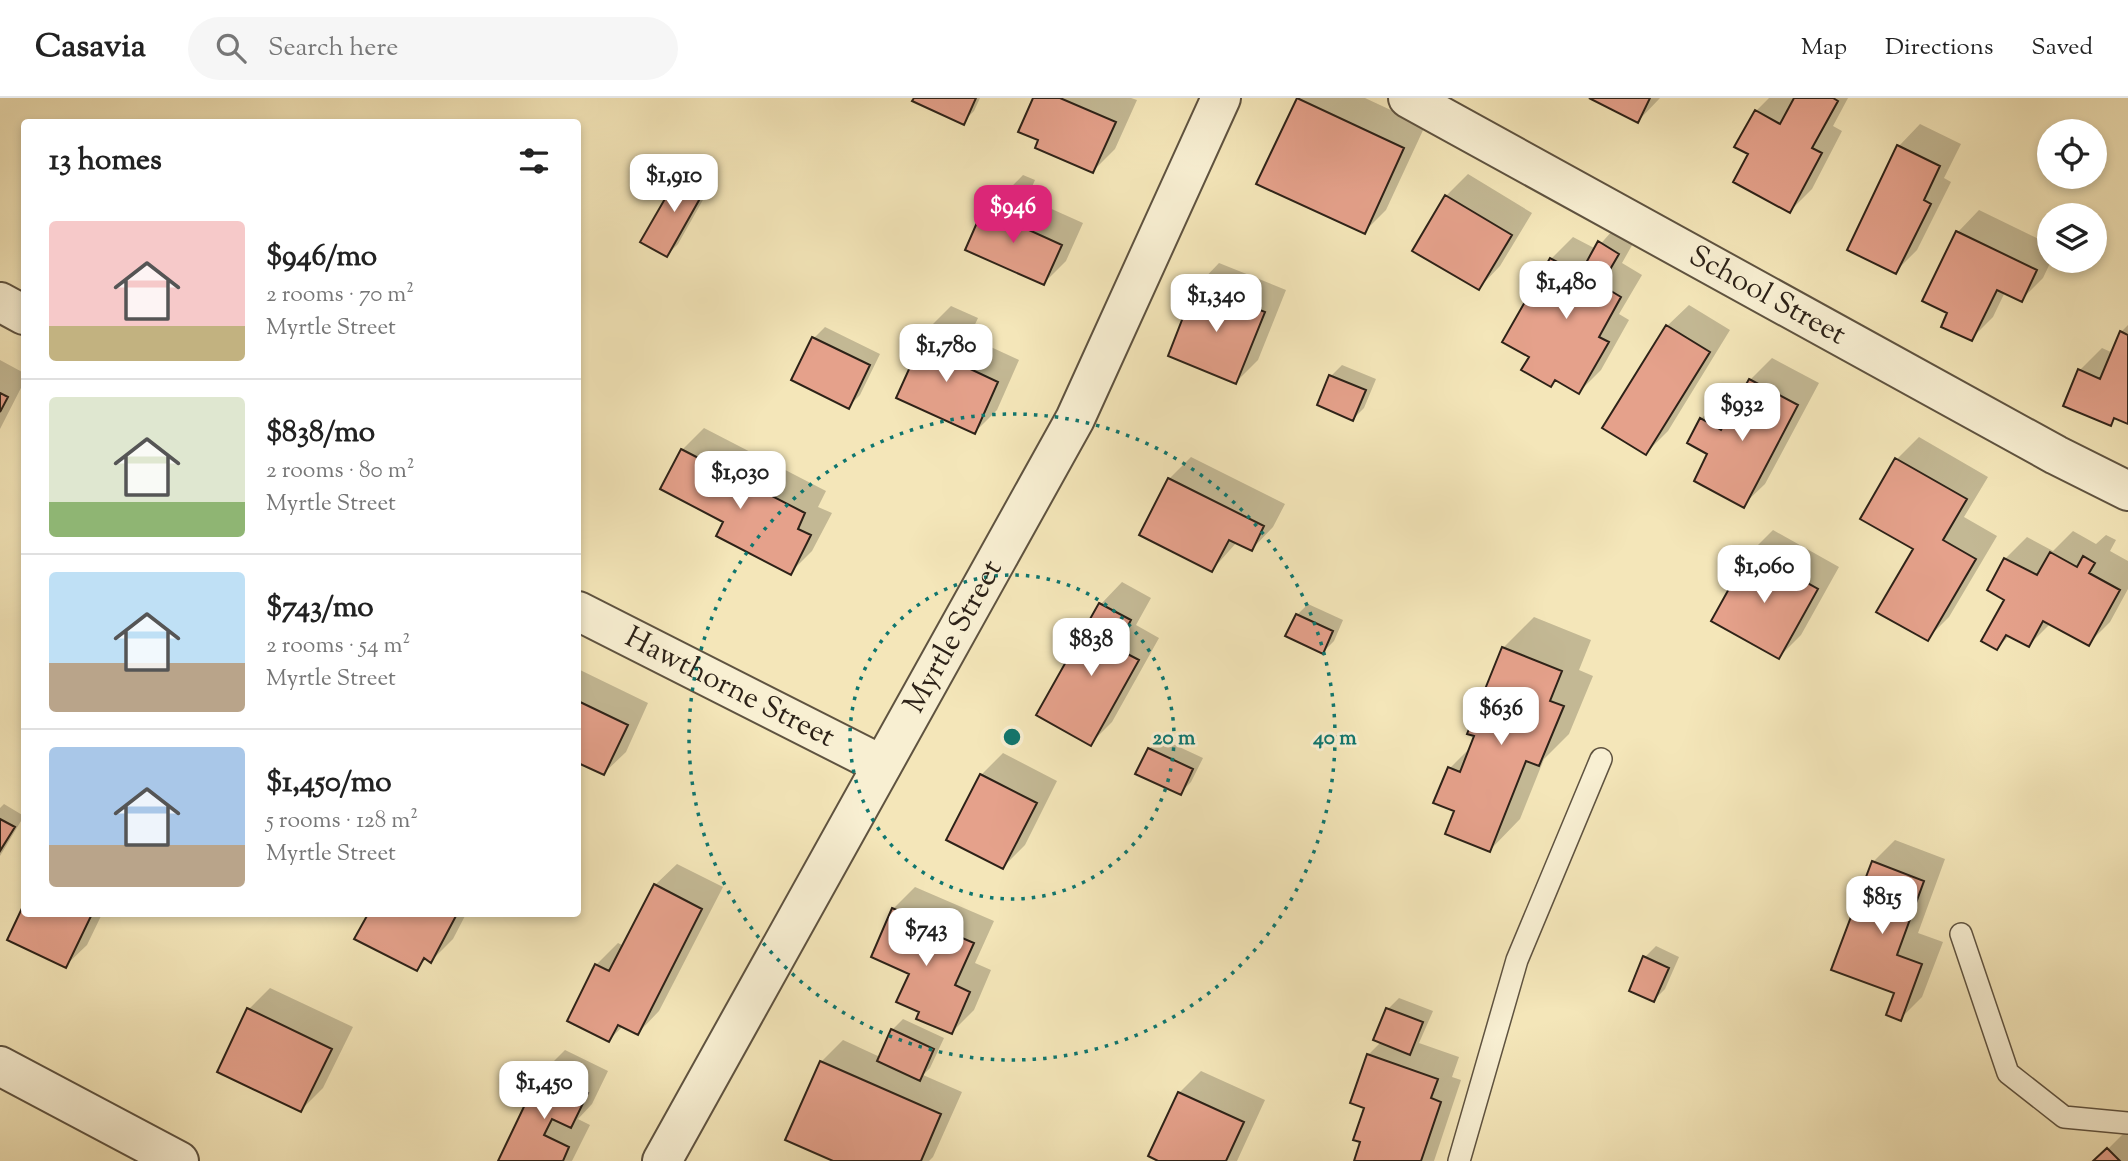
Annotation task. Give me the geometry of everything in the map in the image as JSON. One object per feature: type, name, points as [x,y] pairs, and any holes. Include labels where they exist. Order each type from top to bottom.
[{"type":"street","name":"Myrtle Street","points":[[662,1161],[1075,419],[1221,98]]},
{"type":"street","name":"School Street","points":[[1408,98],[2043,449],[2128,492]]},
{"type":"street","points":[[0,302],[21,313]]},
{"type":"street","name":"Hawthorne Street","points":[[581,613],[882,765]]},
{"type":"street","points":[[0,1066],[179,1161]]},
{"type":"lane","points":[[1459,1161],[1517,960],[1601,759]]},
{"type":"lane","points":[[1961,934],[2008,1073],[2064,1117],[2128,1123]]},
{"type":"building","points":[[914,98],[976,98],[964,125],[912,101]]},
{"type":"building","points":[[1033,98],[1060,98],[1116,122],[1093,173],[1035,148],[1038,140],[1018,132]]},
{"type":"building","points":[[1297,98],[1404,148],[1365,234],[1256,184]]},
{"type":"building","points":[[1589,98],[1650,98],[1638,123]]},
{"type":"building","points":[[1794,98],[1833,98],[1838,101],[1812,148],[1822,153],[1790,213],[1733,182],[1748,154],[1734,147],[1755,110],[1780,124]]},
{"type":"building","points":[[1897,145],[1940,166],[1924,200],[1931,204],[1896,274],[1847,250]]},
{"type":"building","points":[[681,171],[707,186],[667,257],[640,242]]},
{"type":"building","points":[[1000,195],[1015,202],[1007,220],[1062,245],[1044,285],[965,250],[979,218],[988,222]]},
{"type":"building","points":[[1445,195],[1512,235],[1479,290],[1412,251]]},
{"type":"building","points":[[1956,231],[2037,270],[2022,302],[1997,290],[1972,341],[1941,327],[1947,313],[1922,301]]},
{"type":"building","points":[[1598,241],[1619,254],[1601,285],[1621,297],[1599,337],[1609,342],[1579,394],[1555,380],[1551,387],[1521,370],[1529,357],[1502,342],[1550,258],[1580,274]]},
{"type":"building","points":[[1196,284],[1265,312],[1236,384],[1168,356]]},
{"type":"building","points":[[1666,325],[1710,352],[1646,455],[1602,428]]},
{"type":"building","points":[[928,327],[957,340],[949,359],[998,382],[975,434],[896,398]]},
{"type":"building","points":[[2120,331],[2128,335],[2128,424],[2114,418],[2111,426],[2063,406],[2078,369],[2100,379]]},
{"type":"building","points":[[812,337],[870,365],[849,409],[791,380]]},
{"type":"building","points":[[1329,375],[1366,390],[1353,421],[1317,405]]},
{"type":"building","points":[[1749,379],[1798,405],[1744,508],[1694,481],[1707,454],[1687,443],[1700,418],[1721,430]]},
{"type":"building","points":[[0,393],[8,397],[0,412]]},
{"type":"building","points":[[681,449],[805,513],[798,529],[811,535],[791,575],[716,536],[723,522],[660,489]]},
{"type":"building","points":[[1895,458],[1967,499],[1943,540],[1976,559],[1928,641],[1876,612],[1913,549],[1860,519]]},
{"type":"building","points":[[1168,478],[1264,526],[1252,551],[1229,540],[1212,572],[1139,535]]},
{"type":"building","points":[[1750,551],[1818,589],[1779,659],[1711,621]]},
{"type":"building","points":[[2050,552],[2077,567],[2083,556],[2095,563],[2089,573],[2120,590],[2089,646],[2043,621],[2029,647],[2006,635],[1997,650],[1981,641],[2004,600],[1987,590],[2004,558],[2037,575]]},
{"type":"building","points":[[1099,603],[1131,620],[1116,648],[1139,660],[1091,746],[1036,715]]},
{"type":"building","points":[[1296,614],[1333,631],[1323,654],[1285,636]]},
{"type":"building","points":[[1502,647],[1562,671],[1550,701],[1564,706],[1539,766],[1526,761],[1490,852],[1445,834],[1454,811],[1433,803],[1448,767],[1460,772],[1474,736],[1467,734]]},
{"type":"building","points":[[581,702],[628,725],[604,775],[581,764]]},
{"type":"building","points":[[1148,748],[1193,769],[1181,795],[1135,774]]},
{"type":"building","points":[[980,774],[1037,803],[1003,869],[946,840]]},
{"type":"building","points":[[0,819],[15,827],[0,851]]},
{"type":"building","points":[[1872,861],[1924,881],[1897,955],[1922,964],[1901,1021],[1886,1015],[1894,993],[1831,970]]},
{"type":"building","points":[[654,884],[702,909],[638,1035],[618,1025],[609,1042],[567,1021],[595,964],[609,971]]},
{"type":"building","points":[[892,908],[974,943],[955,985],[970,992],[952,1034],[916,1019],[919,1012],[896,1002],[909,974],[871,957]]},
{"type":"building","points":[[21,910],[21,917],[91,917],[66,968],[7,940]]},
{"type":"building","points":[[366,917],[455,917],[431,963],[424,958],[417,971],[354,939]]},
{"type":"building","points":[[1643,956],[1669,968],[1654,1002],[1629,991]]},
{"type":"building","points":[[247,1008],[332,1049],[301,1112],[217,1072]]},
{"type":"building","points":[[1386,1008],[1423,1022],[1410,1055],[1373,1040]]},
{"type":"building","points":[[891,1029],[934,1049],[920,1081],[877,1061]]},
{"type":"building","points":[[1367,1054],[1438,1079],[1431,1098],[1441,1102],[1421,1161],[1354,1161],[1360,1142],[1353,1140],[1364,1108],[1350,1103]]},
{"type":"building","points":[[820,1061],[941,1114],[921,1161],[833,1161],[785,1140]]},
{"type":"building","points":[[541,1071],[588,1093],[571,1128],[552,1119],[544,1135],[569,1147],[563,1161],[498,1161]]},
{"type":"building","points":[[1178,1092],[1244,1122],[1226,1161],[1158,1161],[1148,1156]]},
{"type":"building","points":[[2107,1148],[2120,1161],[2093,1161]]}]
